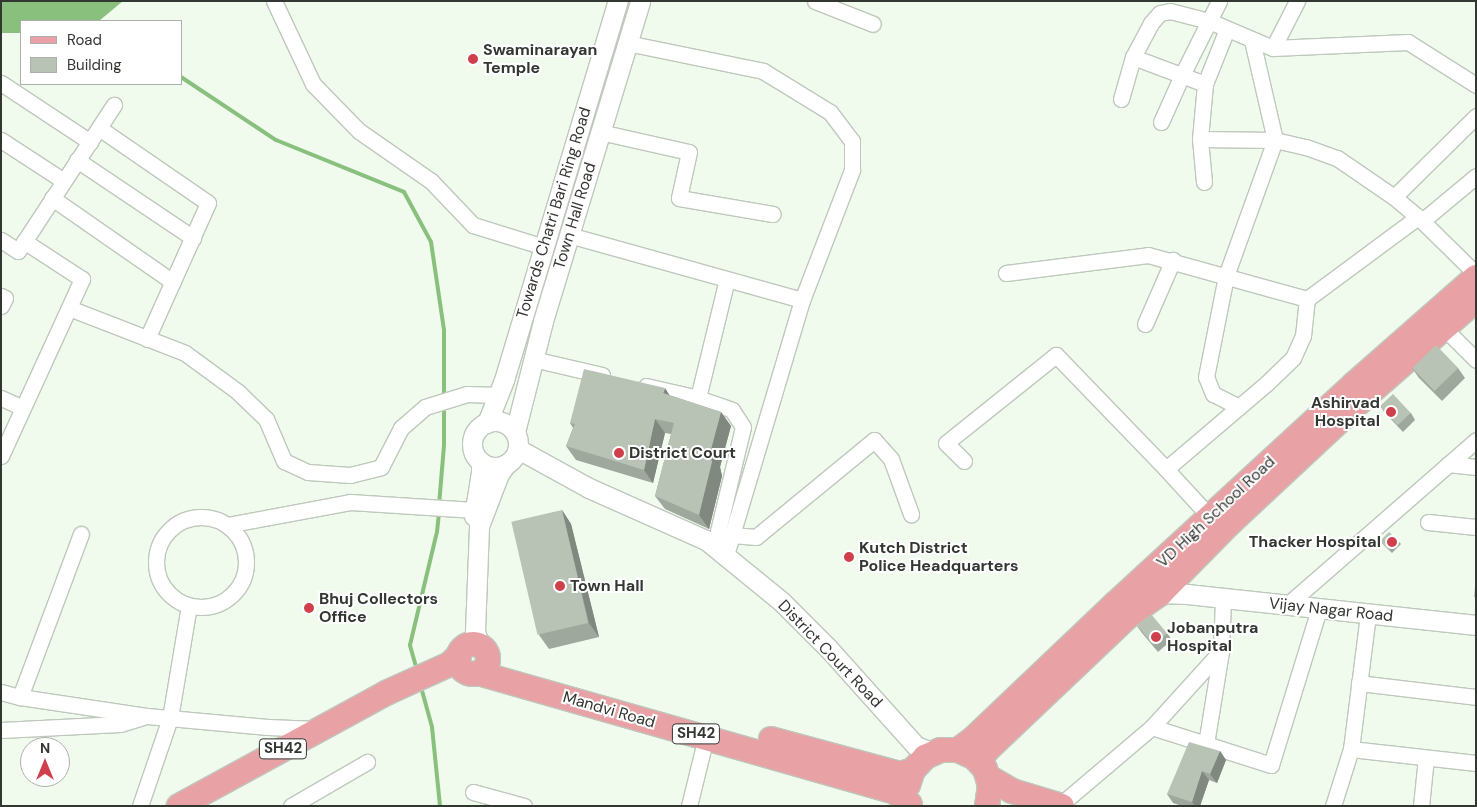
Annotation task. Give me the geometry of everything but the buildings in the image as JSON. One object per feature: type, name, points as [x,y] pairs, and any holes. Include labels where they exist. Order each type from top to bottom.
[{"type":"main road","name":"VD High School Road","points":[[958,750],[974,739],[1163,583],[1210,517],[1476,275]]},
{"type":"main road","name":"VD High School Road","points":[[984,770],[986,751],[1163,583],[1366,396],[1476,300]]},
{"type":"main road","name":"SH42","points":[[180,806],[320,729],[388,700],[468,661]]},
{"type":"main road","name":"Mandvi Road","points":[[468,661],[495,665],[900,774],[920,758],[950,749],[958,750]]},
{"type":"main road","name":"Mandvi Road","points":[[468,661],[895,792],[911,805]]},
{"type":"main road","name":"SH42","points":[[210,806],[388,700]]},
{"type":"main road","points":[[958,750],[967,753],[984,770],[1012,792],[1061,806]]},
{"type":"main road","points":[[911,805],[908,786],[920,758]]},
{"type":"main road","points":[[984,770],[990,793],[987,806]]},
{"type":"street","points":[[274,1],[313,84],[359,131],[431,181],[473,226],[544,247]]},
{"type":"street","name":"Towards Chatri Bari Ring Road","points":[[487,423],[498,395],[544,247],[618,1]]},
{"type":"street","name":"Town Hall Road","points":[[468,661],[475,630],[479,526],[499,474],[513,451],[533,359],[640,1]]},
{"type":"street","points":[[816,1],[873,24]]},
{"type":"street","points":[[1162,122],[1182,75],[1219,1]]},
{"type":"street","points":[[1273,48],[1297,1]]},
{"type":"street","points":[[1121,99],[1133,58],[1151,23],[1160,13],[1170,10],[1209,21],[1273,48],[1408,42],[1476,85]]},
{"type":"street","points":[[1204,182],[1200,139],[1206,84],[1227,29]]},
{"type":"street","points":[[1239,407],[1213,394],[1206,377],[1226,276],[1275,140],[1252,40]]},
{"type":"street","points":[[627,44],[763,71],[830,112],[852,141],[852,170],[802,300],[732,550]]},
{"type":"street","points":[[1133,58],[1206,84]]},
{"type":"street","points":[[1,83],[90,142]]},
{"type":"street","points":[[1,240],[18,251],[114,105]]},
{"type":"street","points":[[1394,197],[1476,116]]},
{"type":"street","points":[[100,128],[208,203],[147,339]]},
{"type":"street","points":[[600,132],[689,152],[679,198],[773,214]]},
{"type":"street","points":[[1200,139],[1275,140],[1306,147],[1337,158],[1394,197],[1420,219],[1476,275]]},
{"type":"street","points":[[1,140],[64,181]]},
{"type":"street","points":[[78,160],[193,238]]},
{"type":"street","points":[[1307,299],[1420,219],[1476,176]]},
{"type":"street","points":[[52,198],[173,282]]},
{"type":"street","points":[[569,236],[802,300]]},
{"type":"street","points":[[1,456],[82,279],[24,241]]},
{"type":"street","points":[[1006,273],[1148,255],[1173,260],[1307,299]]},
{"type":"street","points":[[1145,324],[1173,260]]},
{"type":"street","points":[[698,398],[727,279]]},
{"type":"street","points":[[1,296],[5,298],[1,306]]},
{"type":"street","points":[[1166,469],[1293,358],[1304,336],[1307,299]]},
{"type":"street","points":[[69,308],[185,353],[238,392],[266,419],[284,461],[308,472],[350,475],[381,467],[401,428],[425,408],[446,399],[467,394],[498,395]]},
{"type":"street","points":[[1444,328],[1476,360]]},
{"type":"street","points":[[964,461],[946,442],[1056,356],[1210,517]]},
{"type":"street","points":[[533,359],[698,398],[732,410],[743,427],[718,531],[732,550]]},
{"type":"street","points":[[1,398],[23,408]]},
{"type":"street","points":[[500,422],[513,451],[493,467],[481,462],[473,450],[472,444],[476,431],[487,423],[500,422]]},
{"type":"street","points":[[732,550],[756,537],[874,440],[891,459],[911,514]]},
{"type":"street","points":[[1286,606],[1476,440]]},
{"type":"street","name":"District Court Road","points":[[513,451],[732,550],[828,648],[920,758]]},
{"type":"street","points":[[468,661],[472,527],[481,462]]},
{"type":"street","points":[[1448,464],[1476,468]]},
{"type":"street","points":[[226,525],[350,502],[475,510]]},
{"type":"street","points":[[192,518],[210,518],[226,525],[239,538],[246,555],[245,574],[232,595],[219,603],[204,607],[189,606],[171,597],[159,581],[155,562],[159,545],[168,530],[192,518]]},
{"type":"street","points":[[1428,522],[1476,527]]},
{"type":"street","points":[[20,697],[81,534]]},
{"type":"street","name":"Vijay Nagar Road","points":[[1163,583],[1223,599],[1476,625]]},
{"type":"street","points":[[1206,744],[1221,651],[1223,599]]},
{"type":"street","points":[[140,806],[170,718],[189,606]]},
{"type":"street","points":[[1152,727],[1271,765],[1320,609]]},
{"type":"street","points":[[1333,806],[1351,749],[1368,614]]},
{"type":"street","points":[[1061,806],[1152,727],[1221,651]]},
{"type":"street","points":[[1359,683],[1476,697]]},
{"type":"street","points":[[1,692],[20,697],[147,716],[320,729]]},
{"type":"street","points":[[1,730],[120,724],[147,716]]},
{"type":"street","points":[[688,806],[703,749]]},
{"type":"street","points":[[1351,749],[1476,763]]},
{"type":"street","points":[[1421,806],[1426,758]]},
{"type":"street","points":[[296,804],[367,762]]},
{"type":"street","points":[[473,792],[524,806]]},
{"type":"shaded area","points":[[1,1],[123,1],[100,20],[20,20],[20,33],[1,33]]},
{"type":"waterway","points":[[182,78],[276,140],[404,192],[431,242],[444,330],[444,397]]},
{"type":"waterway","points":[[439,505],[444,445],[444,404]]},
{"type":"waterway","points":[[417,670],[410,645],[437,532],[439,512]]},
{"type":"waterway","points":[[421,687],[432,727],[440,806]]},
{"type":"place","name":"Swaminarayan Temple","points":[[473,59]]},
{"type":"place","name":"Ashirvad Hospital","points":[[1391,412]]},
{"type":"place","name":"District Court","points":[[619,453]]},
{"type":"place","name":"Thacker Hospital","points":[[1392,542]]},
{"type":"place","name":"Kutch District Police Headquarters","points":[[849,557]]},
{"type":"place","name":"Town Hall","points":[[560,586]]},
{"type":"place","name":"Bhuj Collectors Office","points":[[309,608]]},
{"type":"place","name":"Jobanputra Hospital","points":[[1156,637]]}]
